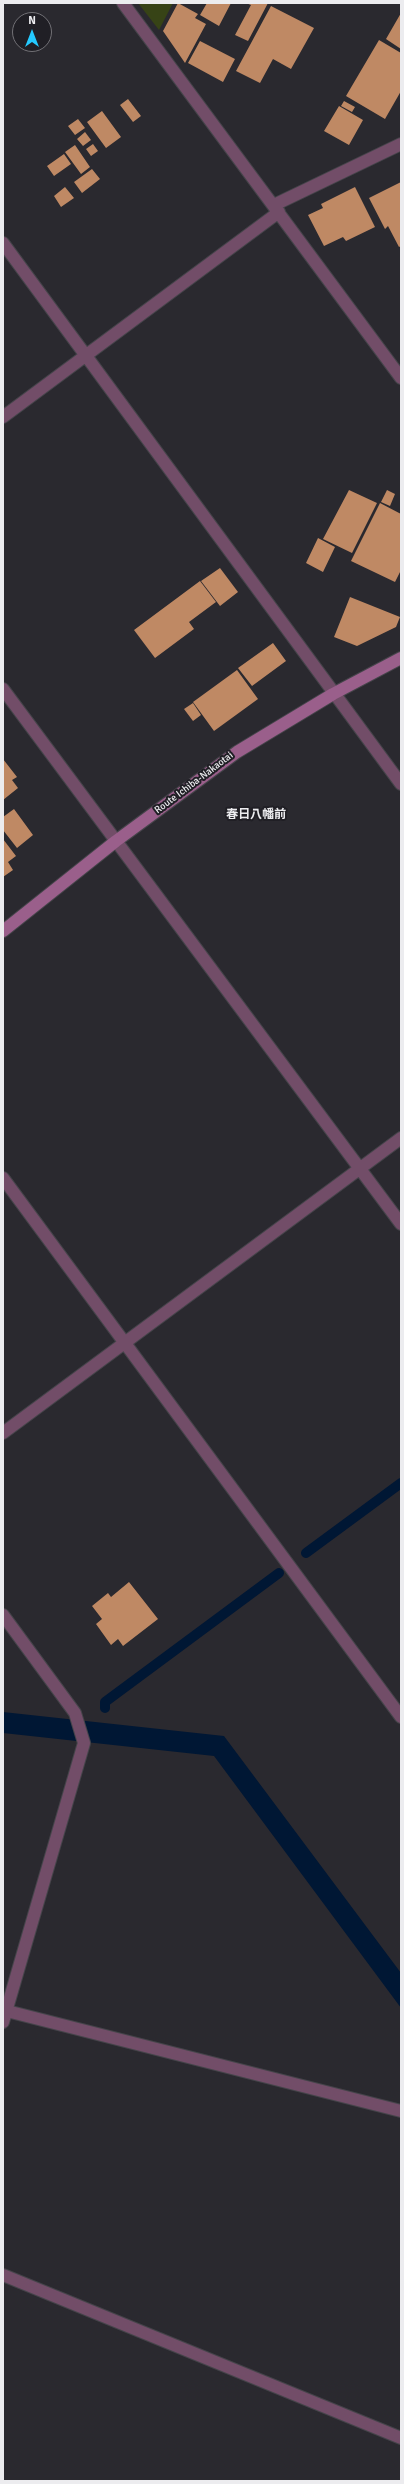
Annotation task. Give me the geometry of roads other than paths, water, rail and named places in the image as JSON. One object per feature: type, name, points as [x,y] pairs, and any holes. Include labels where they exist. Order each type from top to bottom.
[{"type":"main road","name":"Route Ichiba-Nakaotai","points":[[3,931],[116,841],[237,752],[333,694],[401,658]]},
{"type":"street","points":[[123,3],[401,378]]},
{"type":"street","points":[[3,417],[277,209],[401,144]]},
{"type":"street","points":[[3,243],[333,694],[401,784]]},
{"type":"street","points":[[3,689],[401,1224]]},
{"type":"street","points":[[3,1433],[401,1138]]},
{"type":"street","points":[[3,1178],[401,1717]]},
{"type":"street","points":[[3,1615],[75,1713],[84,1743],[4,2015],[401,2111]]},
{"type":"street","points":[[3,2275],[401,2438]]},
{"type":"water","points":[[3,1712],[224,1736],[401,1973],[401,2008],[214,1756],[3,1733]]},
{"type":"waterway","points":[[306,1553],[401,1483]]},
{"type":"waterway","points":[[105,1708],[105,1702],[279,1573]]},
{"type":"district","name":"春日八幡前","points":[[256,815]]}]
